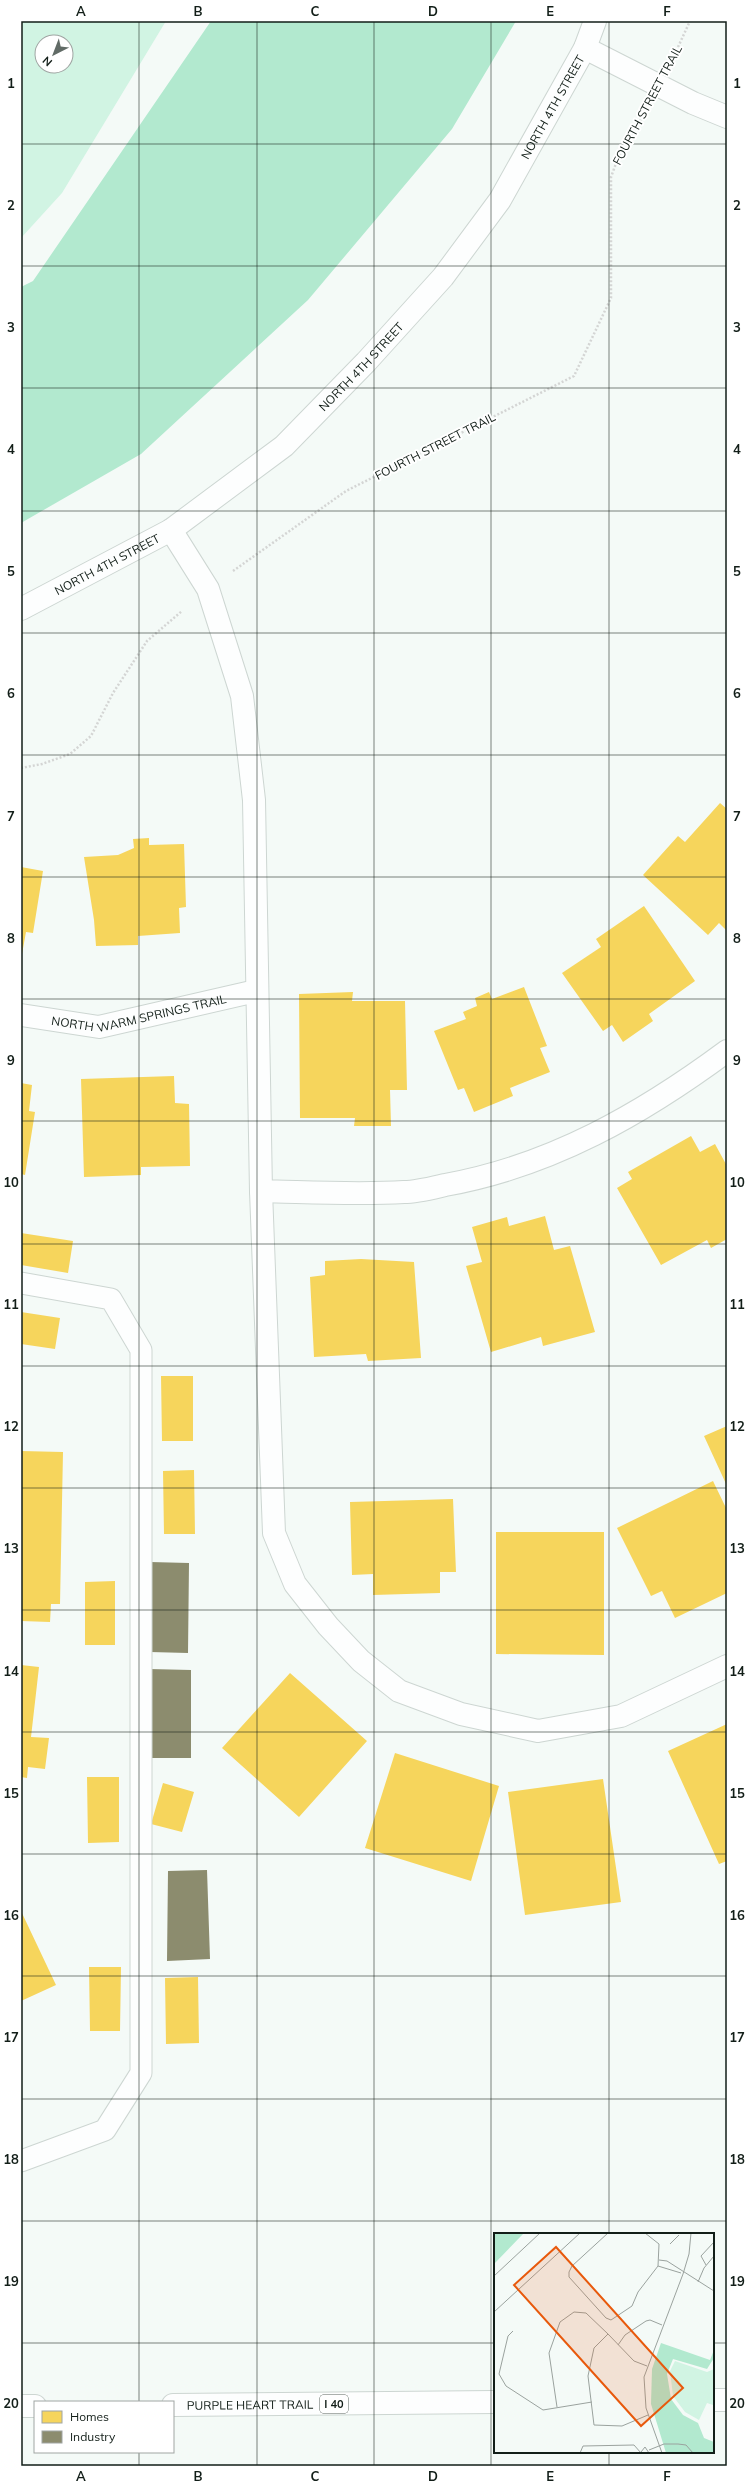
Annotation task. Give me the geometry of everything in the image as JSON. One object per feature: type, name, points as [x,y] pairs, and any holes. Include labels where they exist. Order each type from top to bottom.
[{"type":"main road","name":"NORTH 4TH STREET","points":[[21,609],[171,530],[284,446],[366,362],[443,277],[500,200],[584,48],[595,21]]},
{"type":"main road","points":[[584,48],[727,117]]},
{"type":"main road","points":[[171,530],[208,589],[242,696],[254,800],[256,991],[261,1191],[274,1533],[295,1584],[328,1626],[361,1661],[399,1691],[461,1714],[538,1731],[621,1716],[727,1666]]},
{"type":"main road","name":"NORTH WARM SPRINGS TRAIL","points":[[21,1015],[99,1027],[256,991]]},
{"type":"main road","points":[[261,1191],[405,1192],[466,1181],[523,1166],[572,1146],[633,1115],[679,1086],[727,1051]]},
{"type":"main road","points":[[714,2400],[727,2400]]},
{"type":"main road","name":"PURPLE HEART TRAIL","points":[[174,2405],[494,2402]]},
{"type":"main road","points":[[21,2406],[34,2406]]},
{"type":"lane","points":[[21,1283],[111,1299],[141,1350],[141,2073],[104,2130],[21,2161]]},
{"type":"path","name":"FOURTH STREET TRAIL","points":[[21,768],[42,764],[70,754],[91,736],[113,693],[147,641],[208,589],[346,491],[574,376],[611,298],[611,177],[618,158],[660,86],[690,21]]},
{"type":"green space","points":[[21,21],[166,21],[62,193],[21,238]]},
{"type":"green space","points":[[211,21],[516,21],[452,129],[308,300],[141,454],[21,523],[21,287],[33,281]]},
{"type":"building: Homes","points":[[720,803],[727,809],[727,931],[719,923],[708,935],[643,875],[678,836],[685,842]]},
{"type":"building: Homes","points":[[149,838],[149,845],[184,844],[186,907],[179,908],[180,933],[138,936],[138,945],[96,946],[94,920],[84,857],[118,855],[134,848],[133,839]]},
{"type":"building: Homes","points":[[21,867],[43,871],[33,933],[26,932],[22,954]]},
{"type":"building: Homes","points":[[644,906],[695,981],[649,1014],[653,1021],[623,1042],[612,1025],[603,1031],[562,973],[601,947],[596,939]]},
{"type":"building: Homes","points":[[524,987],[547,1046],[540,1048],[550,1072],[510,1088],[513,1096],[474,1112],[464,1088],[458,1090],[434,1031],[466,1019],[463,1012],[477,1006],[475,998],[489,992],[492,999]]},
{"type":"building: Homes","points":[[353,992],[352,1001],[405,1001],[407,1090],[390,1090],[391,1126],[354,1126],[355,1118],[300,1118],[299,994]]},
{"type":"building: Homes","points":[[174,1076],[175,1103],[189,1104],[190,1166],[141,1167],[141,1175],[84,1177],[81,1079]]},
{"type":"building: Homes","points":[[21,1083],[32,1085],[29,1111],[35,1112],[25,1175],[21,1174]]},
{"type":"building: Homes","points":[[691,1136],[700,1152],[715,1144],[727,1166],[727,1239],[711,1248],[707,1240],[661,1265],[617,1188],[632,1179],[628,1172]]},
{"type":"building: Homes","points":[[545,1216],[554,1250],[570,1246],[595,1332],[543,1346],[541,1337],[491,1352],[466,1266],[482,1262],[472,1227],[507,1217],[509,1226]]},
{"type":"building: Homes","points":[[21,1233],[73,1241],[68,1273],[21,1265]]},
{"type":"building: Homes","points":[[361,1259],[414,1262],[421,1358],[368,1361],[366,1354],[314,1357],[310,1277],[325,1275],[325,1261]]},
{"type":"building: Homes","points":[[21,1312],[60,1318],[55,1349],[21,1344]]},
{"type":"building: Homes","points":[[161,1376],[193,1376],[193,1441],[162,1441]]},
{"type":"building: Homes","points":[[727,1426],[727,1486],[704,1436]]},
{"type":"building: Homes","points":[[21,1451],[63,1452],[60,1604],[51,1604],[50,1622],[21,1621]]},
{"type":"building: Homes","points":[[194,1470],[195,1534],[164,1534],[163,1471]]},
{"type":"building: Homes","points":[[713,1481],[727,1510],[727,1593],[675,1618],[662,1591],[651,1596],[617,1528]]},
{"type":"building: Homes","points":[[453,1499],[456,1572],[440,1572],[440,1593],[373,1595],[373,1574],[352,1575],[350,1502]]},
{"type":"building: Homes","points":[[496,1532],[604,1532],[604,1655],[496,1654]]},
{"type":"building: Homes","points":[[115,1581],[115,1645],[85,1645],[85,1582]]},
{"type":"building: Homes","points":[[21,1665],[39,1667],[31,1737],[49,1738],[45,1769],[28,1767],[27,1778],[21,1777]]},
{"type":"building: Homes","points":[[290,1673],[367,1741],[299,1817],[222,1748]]},
{"type":"building: Homes","points":[[727,1724],[727,1861],[719,1864],[668,1751]]},
{"type":"building: Homes","points":[[395,1753],[499,1786],[471,1881],[365,1848]]},
{"type":"building: Homes","points":[[87,1777],[119,1777],[119,1842],[88,1843]]},
{"type":"building: Homes","points":[[603,1779],[621,1902],[525,1915],[508,1792]]},
{"type":"building: Homes","points":[[163,1783],[194,1792],[182,1832],[151,1824]]},
{"type":"building: Homes","points":[[21,1911],[56,1985],[21,2001]]},
{"type":"building: Homes","points":[[89,1967],[121,1967],[120,2031],[90,2031]]},
{"type":"building: Homes","points":[[198,1977],[199,2043],[166,2044],[165,1978]]},
{"type":"building: Industry","points":[[150,1562],[189,1563],[188,1653],[150,1652]]},
{"type":"building: Industry","points":[[149,1669],[191,1670],[191,1758],[150,1758]]},
{"type":"building: Industry","points":[[207,1870],[210,1959],[167,1961],[168,1871]]}]
